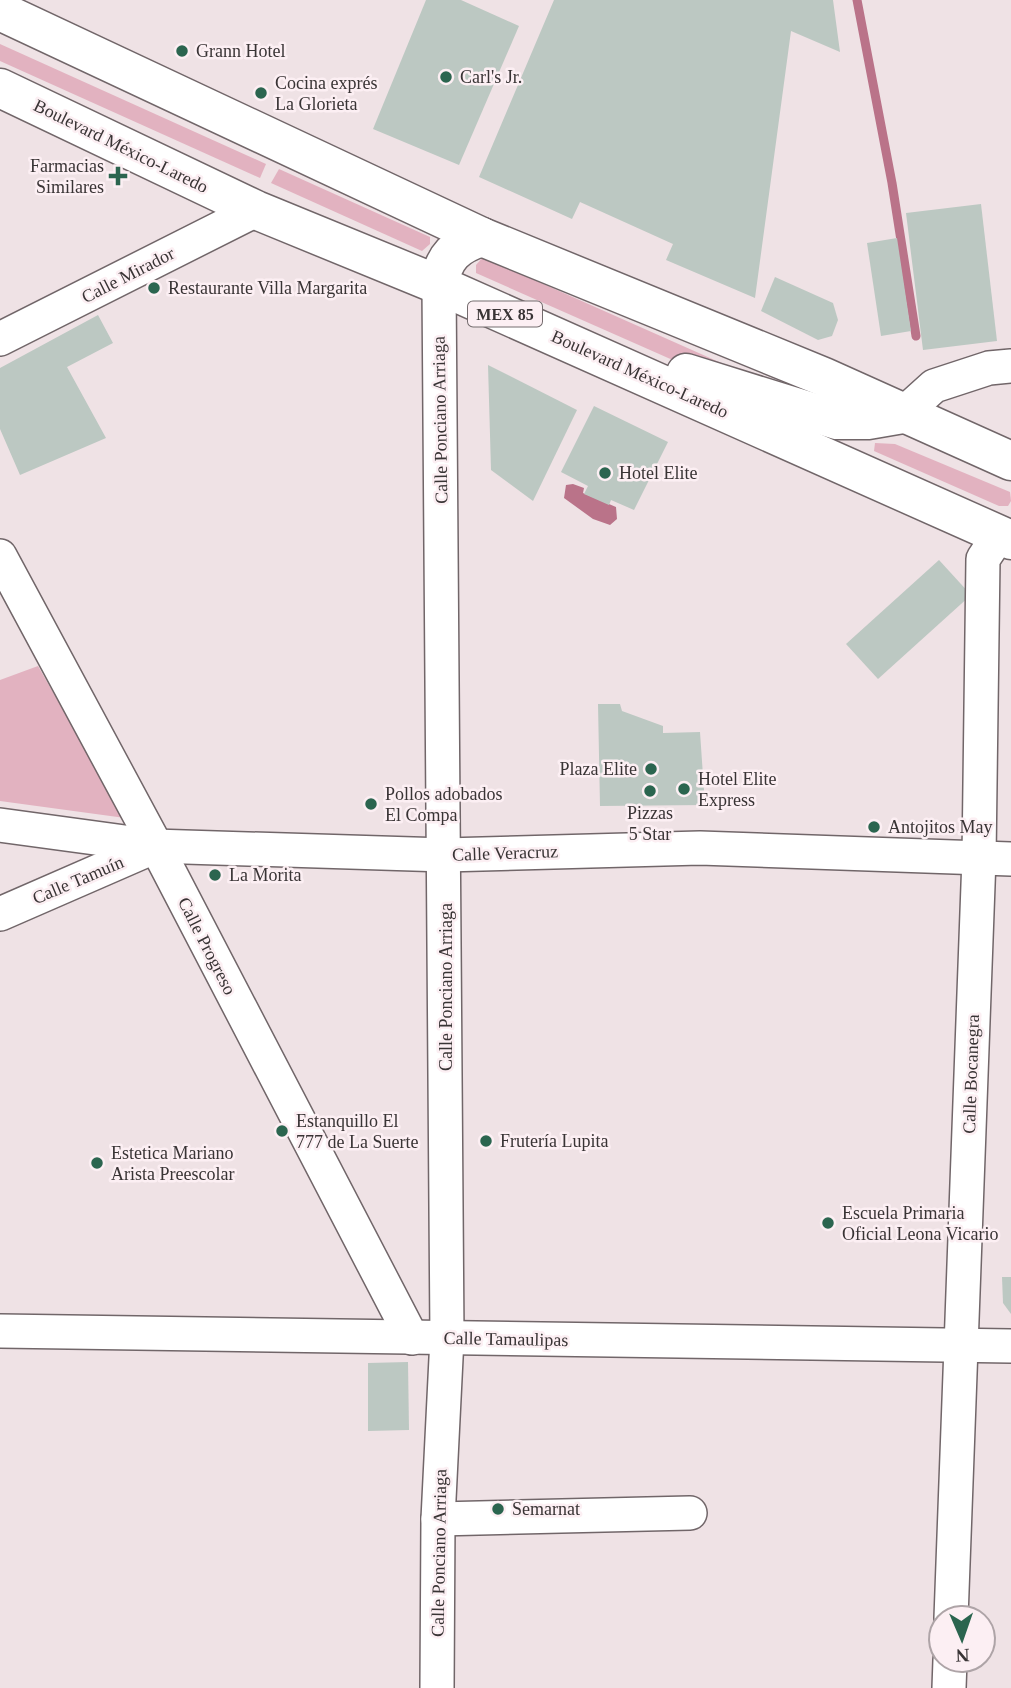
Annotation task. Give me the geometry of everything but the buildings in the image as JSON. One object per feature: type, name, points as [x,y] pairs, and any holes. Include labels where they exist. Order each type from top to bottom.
[{"type":"main road","points":[[0,11],[481,237],[824,377],[1011,461]]},
{"type":"main road","name":"Boulevard México-Laredo","points":[[0,88],[256,210],[439,285],[1007,533]]},
{"type":"main road","points":[[439,285],[441,270],[449,255],[462,243],[481,237]]},
{"type":"main road","points":[[622,365],[696,374],[837,420],[868,420],[904,414]]},
{"type":"street","name":"Calle Mirador","points":[[0,339],[256,210]]},
{"type":"street","name":"Calle Ponciano Arriaga","points":[[437,1688],[438,1519],[447,1338],[439,285]]},
{"type":"street","points":[[904,414],[934,386],[989,368],[1011,366]]},
{"type":"street","name":"Calle Bocanegra","points":[[951,1604],[960,1346],[995,859],[983,559],[1007,533]]},
{"type":"street","name":"Calle Progreso","points":[[0,556],[156,846],[412,1338]]},
{"type":"street","name":"Calle Veracruz","points":[[0,825],[156,846],[445,855],[700,848],[995,859]]},
{"type":"street","name":"Calle Tamuín","points":[[0,914],[156,846]]},
{"type":"street","name":"Calle Tamaulipas","points":[[0,1331],[1011,1346]]},
{"type":"street","points":[[438,1519],[690,1513]]},
{"type":"shaded area","points":[[0,44],[266,164],[260,178],[0,61]]},
{"type":"shaded area","points":[[279,169],[430,237],[430,244],[422,251],[271,183]]},
{"type":"shaded area","points":[[483,257],[847,419],[684,365],[476,273],[476,265]]},
{"type":"shaded area","points":[[875,443],[895,444],[1010,492],[1011,501],[1008,506],[999,506],[874,451]]},
{"type":"shaded area","points":[[573,484],[584,488],[583,493],[616,507],[617,519],[610,525],[593,519],[564,498],[566,485]]},
{"type":"shaded area","points":[[38,666],[125,818],[0,801],[0,680]]},
{"type":"waterway","points":[[857,0],[892,183],[916,336]]},
{"type":"place","name":"Grann Hotel","points":[[182,51]]},
{"type":"place","name":"Carl's Jr.","points":[[446,77]]},
{"type":"place","name":"Cocina exprés La Glorieta","points":[[261,93]]},
{"type":"place","name":"Farmacias Similares","points":[[118,176]]},
{"type":"place","name":"Restaurante Villa Margarita","points":[[154,288]]},
{"type":"place","name":"Hotel Elite","points":[[605,473]]},
{"type":"place","name":"Plaza Elite","points":[[651,769]]},
{"type":"place","name":"Hotel Elite Express","points":[[684,789]]},
{"type":"place","name":"Pizzas 5 Star","points":[[650,791]]},
{"type":"place","name":"Pollos adobados El Compa","points":[[371,804]]},
{"type":"place","name":"Antojitos May","points":[[874,827]]},
{"type":"place","name":"La Morita","points":[[215,875]]},
{"type":"place","name":"Estanquillo El 777 de La Suerte","points":[[282,1131]]},
{"type":"place","name":"Frutería Lupita","points":[[486,1141]]},
{"type":"place","name":"Estetica Mariano Arista Preescolar","points":[[97,1163]]},
{"type":"place","name":"Escuela Primaria Oficial Leona Vicario","points":[[828,1223]]},
{"type":"place","name":"Semarnat","points":[[498,1509]]}]
